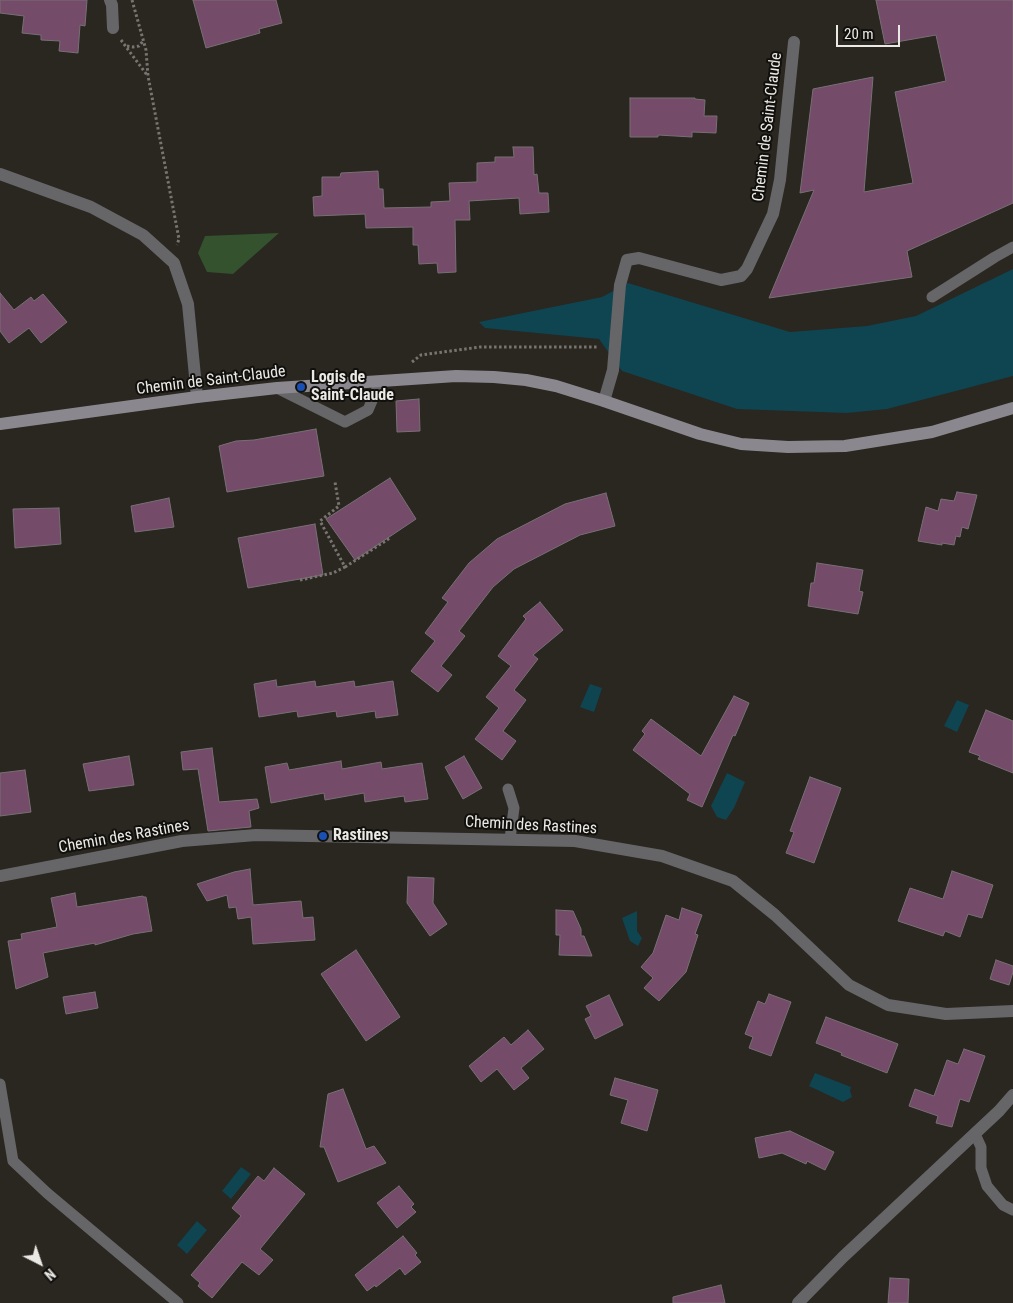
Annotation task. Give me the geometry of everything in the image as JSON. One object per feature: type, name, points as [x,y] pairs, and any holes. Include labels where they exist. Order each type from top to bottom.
[{"type":"street","points":[[110,0],[113,28]]},
{"type":"street","name":"Chemin de Saint-Claude","points":[[604,401],[612,370],[620,285],[627,260],[639,258],[721,280],[741,276],[748,269],[773,214],[780,180],[794,42]]},
{"type":"street","points":[[0,174],[91,207],[142,235],[174,263],[188,304],[197,397]]},
{"type":"street","name":"Chemin de Saint-Claude","points":[[0,424],[277,388],[456,376],[526,380],[556,386],[700,434],[741,444],[788,447],[845,446],[932,432],[1013,408]]},
{"type":"street","name":"Chemin des Rastines","points":[[0,876],[182,841],[256,835],[575,841],[662,856],[733,881],[775,915],[849,985],[888,1005],[946,1014],[1013,1011]]},
{"type":"street","points":[[798,1303],[843,1257],[999,1112],[1013,1095]]},
{"type":"lane","points":[[932,297],[1013,247]]},
{"type":"lane","points":[[277,388],[345,427],[368,410],[386,382]]},
{"type":"lane","points":[[508,789],[514,808],[510,839]]},
{"type":"lane","points":[[0,1084],[13,1161],[47,1193],[178,1303]]},
{"type":"lane","points":[[975,1134],[982,1147],[981,1168],[987,1186],[1003,1205],[1013,1210]]},
{"type":"path","points":[[132,0],[146,50],[148,76],[179,239],[174,263]]},
{"type":"path","points":[[113,28],[148,76]]},
{"type":"path","points":[[126,46],[139,46],[143,40]]},
{"type":"path","points":[[386,382],[420,355],[480,347],[606,347]]},
{"type":"path","points":[[335,482],[339,506],[320,520],[345,567]]},
{"type":"path","points":[[300,580],[334,573],[390,538]]},
{"type":"green space","points":[[279,233],[233,274],[207,272],[198,253],[205,236]]},
{"type":"water","points":[[1013,269],[1013,376],[887,409],[847,413],[737,409],[622,371],[599,339],[485,328],[479,322],[602,297],[628,283],[790,332],[867,326],[916,316]]},
{"type":"water","points":[[590,684],[602,688],[594,712],[580,707]]},
{"type":"water","points":[[957,700],[969,705],[957,732],[944,726]]},
{"type":"water","points":[[727,773],[745,782],[734,808],[726,820],[717,817],[711,806]]},
{"type":"water","points":[[637,911],[637,931],[642,938],[638,946],[630,941],[622,918]]},
{"type":"water","points":[[815,1073],[851,1087],[852,1097],[843,1102],[809,1086]]},
{"type":"water","points":[[241,1167],[251,1174],[231,1199],[222,1191]]},
{"type":"water","points":[[197,1221],[207,1230],[187,1254],[177,1245]]},
{"type":"building","points":[[0,0],[87,0],[85,26],[80,25],[78,53],[59,51],[60,41],[41,40],[41,35],[22,33],[24,16],[0,13]]},
{"type":"building","points":[[193,0],[276,0],[282,23],[259,29],[260,33],[206,48]]},
{"type":"building","points":[[876,0],[1013,0],[1013,203],[907,251],[912,277],[769,298],[814,190],[800,193],[813,89],[873,77],[864,192],[913,183],[895,92],[946,81],[936,35],[885,44]]},
{"type":"building","points":[[630,98],[695,98],[705,100],[704,116],[717,116],[716,133],[692,132],[692,137],[658,135],[658,137],[630,137]]},
{"type":"building","points":[[513,147],[533,147],[534,175],[537,174],[539,193],[548,193],[549,212],[520,214],[519,198],[469,201],[470,220],[455,220],[456,272],[438,273],[437,263],[419,264],[418,245],[413,245],[413,227],[366,228],[365,214],[314,216],[313,197],[322,196],[322,177],[340,177],[341,173],[378,171],[379,189],[383,189],[384,208],[431,207],[431,202],[450,201],[449,183],[477,182],[477,163],[495,162],[495,157],[514,157]]},
{"type":"building","points":[[0,293],[14,310],[31,297],[34,301],[43,294],[67,322],[41,343],[29,328],[9,343],[0,331]]},
{"type":"building","points":[[419,399],[420,431],[397,432],[396,401]]},
{"type":"building","points":[[316,429],[324,476],[227,492],[219,446],[236,441],[254,440]]},
{"type":"building","points":[[390,478],[416,519],[355,560],[326,519]]},
{"type":"building","points":[[957,492],[977,495],[968,529],[962,527],[960,537],[956,536],[954,545],[918,541],[926,507],[938,511],[941,499],[954,501]]},
{"type":"building","points":[[606,493],[615,526],[580,535],[514,569],[493,587],[459,631],[465,636],[441,666],[452,675],[438,692],[411,671],[435,641],[425,633],[448,602],[442,598],[469,563],[497,539],[565,504]]},
{"type":"building","points":[[169,498],[174,527],[135,532],[131,506]]},
{"type":"building","points":[[59,508],[61,544],[15,548],[13,509]]},
{"type":"building","points":[[315,524],[323,575],[248,588],[238,538]]},
{"type":"building","points":[[817,563],[863,570],[859,591],[863,592],[858,614],[808,606],[811,583],[814,583]]},
{"type":"building","points":[[540,602],[563,630],[533,655],[538,659],[514,690],[526,700],[503,731],[516,741],[502,760],[475,739],[499,708],[486,697],[511,666],[498,656],[526,619],[523,616]]},
{"type":"building","points":[[276,680],[277,687],[315,681],[316,687],[354,681],[355,687],[393,681],[398,715],[376,718],[375,711],[337,717],[336,711],[298,717],[297,711],[259,717],[254,684]]},
{"type":"building","points":[[734,696],[749,703],[702,807],[687,800],[690,794],[633,750],[645,734],[642,731],[651,719],[701,756]]},
{"type":"building","points":[[986,710],[1013,721],[1013,773],[978,759],[980,756],[969,752]]},
{"type":"building","points":[[212,748],[219,802],[257,799],[259,808],[249,811],[251,827],[208,831],[198,769],[183,770],[181,752]]},
{"type":"building","points":[[129,756],[134,785],[89,791],[83,764]]},
{"type":"building","points":[[464,756],[482,788],[463,799],[445,767]]},
{"type":"building","points":[[341,761],[342,769],[381,762],[382,769],[422,763],[428,799],[405,802],[404,796],[365,802],[364,793],[325,800],[324,793],[271,803],[265,767],[287,763],[289,770]]},
{"type":"building","points":[[25,770],[31,812],[0,816],[0,773]]},
{"type":"building","points":[[810,777],[841,788],[814,863],[786,853],[794,832],[790,831]]},
{"type":"building","points":[[250,869],[253,905],[301,901],[303,918],[313,917],[315,940],[253,944],[251,917],[238,919],[236,907],[229,908],[227,895],[207,901],[197,884]]},
{"type":"building","points":[[952,871],[993,885],[982,918],[968,914],[960,937],[945,931],[943,936],[898,921],[910,888],[943,899]]},
{"type":"building","points":[[408,877],[434,878],[433,903],[447,924],[430,936],[407,903]]},
{"type":"building","points":[[75,893],[77,907],[146,897],[152,931],[133,934],[95,945],[95,943],[43,953],[48,977],[16,989],[8,941],[22,939],[21,934],[57,927],[51,898]]},
{"type":"building","points":[[682,908],[702,915],[695,934],[698,935],[686,972],[659,1001],[644,988],[653,978],[641,967],[653,953],[666,915],[679,920]]},
{"type":"building","points":[[556,910],[573,911],[581,929],[581,936],[584,936],[592,956],[559,955],[560,935],[556,935]]},
{"type":"building","points":[[356,950],[400,1017],[366,1041],[321,974]]},
{"type":"building","points":[[996,960],[1013,966],[1009,985],[990,979]]},
{"type":"building","points":[[95,992],[98,1008],[66,1014],[63,997]]},
{"type":"building","points":[[769,994],[791,1002],[771,1056],[749,1048],[753,1037],[745,1034],[758,1001],[765,1004]]},
{"type":"building","points":[[609,995],[623,1025],[595,1039],[585,1019],[591,1016],[586,1006]]},
{"type":"building","points":[[826,1017],[898,1044],[887,1073],[816,1043]]},
{"type":"building","points":[[528,1030],[544,1049],[521,1068],[529,1078],[514,1090],[497,1069],[481,1082],[469,1066],[504,1037],[511,1045]]},
{"type":"building","points":[[964,1049],[985,1056],[969,1102],[960,1099],[952,1127],[936,1123],[938,1116],[909,1106],[915,1089],[934,1096],[947,1060],[958,1064]]},
{"type":"building","points":[[615,1078],[658,1090],[647,1131],[621,1123],[628,1100],[610,1095]]},
{"type":"building","points":[[343,1089],[366,1149],[374,1146],[386,1163],[338,1182],[324,1147],[320,1147],[328,1094]]},
{"type":"building","points":[[790,1131],[834,1152],[825,1170],[807,1161],[806,1164],[782,1153],[759,1158],[755,1138]]},
{"type":"building","points":[[274,1168],[305,1194],[260,1249],[273,1260],[259,1275],[242,1262],[212,1298],[198,1286],[200,1283],[191,1275],[241,1216],[232,1208],[258,1176],[264,1181]]},
{"type":"building","points":[[399,1186],[414,1204],[411,1207],[416,1212],[397,1228],[377,1203]]},
{"type":"building","points":[[403,1236],[417,1253],[415,1255],[421,1262],[405,1275],[400,1268],[376,1287],[375,1285],[367,1291],[355,1275]]},
{"type":"building","points":[[890,1278],[909,1279],[908,1303],[888,1303]]},
{"type":"building","points":[[721,1285],[725,1303],[673,1303],[673,1297]]},
{"type":"place","name":"Logis de Saint-Claude","points":[[301,387]]},
{"type":"place","name":"Rastines","points":[[323,836]]}]
